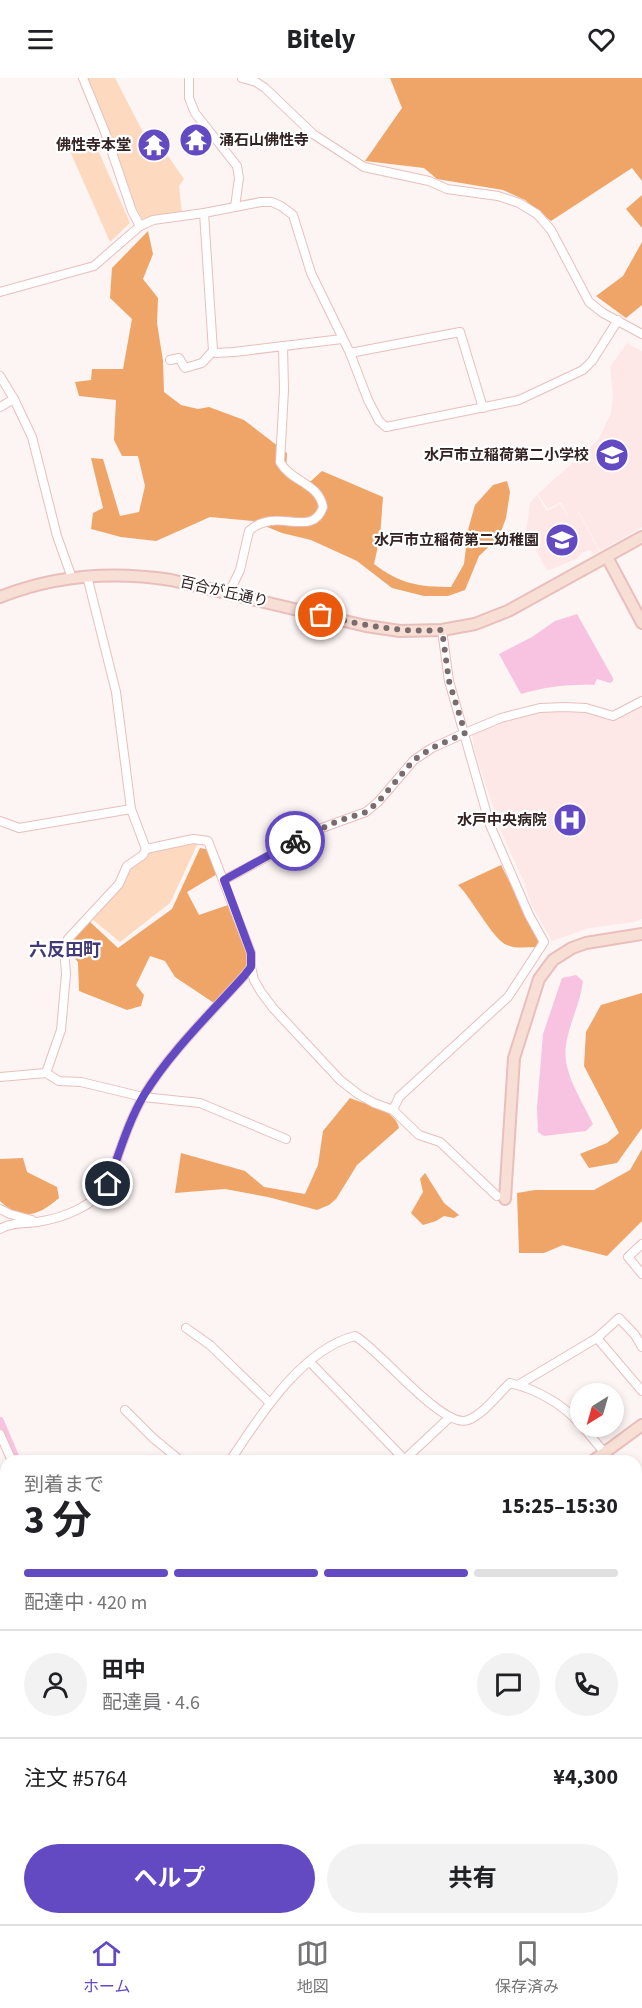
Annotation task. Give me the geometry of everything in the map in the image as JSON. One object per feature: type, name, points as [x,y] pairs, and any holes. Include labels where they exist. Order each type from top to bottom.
[{"type":"street","points":[[83,78],[105,132],[132,211],[140,226]]},
{"type":"street","points":[[189,78],[189,98],[195,112],[237,166],[239,178],[235,207]]},
{"type":"street","points":[[242,78],[256,82],[265,88],[313,135],[364,167],[429,181],[447,189],[498,196],[519,203],[537,214],[551,230],[589,302],[603,313],[642,334]]},
{"type":"street","points":[[0,292],[94,266],[140,226],[153,220],[272,202],[293,215],[311,273],[350,353],[368,400],[382,425],[391,427],[519,400],[583,370],[592,361],[618,320]]},
{"type":"street","points":[[170,360],[179,358],[185,368],[202,363],[213,351],[204,213]]},
{"type":"street","points":[[350,353],[460,332],[483,408]]},
{"type":"street","points":[[213,351],[216,353],[234,352],[342,339]]},
{"type":"street","points":[[229,593],[240,570],[249,531],[260,523],[272,521],[298,523],[312,521],[320,515],[323,507],[317,492],[287,472],[280,462],[284,390],[283,346]]},
{"type":"street","points":[[0,376],[32,437],[57,536],[72,578]]},
{"type":"street","points":[[0,407],[14,399]]},
{"type":"street","name":"百合が丘通り","points":[[0,597],[38,584],[87,576],[122,575],[154,578],[229,593],[382,629],[442,630],[475,624],[508,611],[642,537]]},
{"type":"street","points":[[606,556],[641,618]]},
{"type":"street","points":[[46,1073],[57,1044],[63,1016],[66,974],[64,947],[119,884],[127,867],[143,855],[146,849],[131,809],[116,692],[87,576]]},
{"type":"street","points":[[393,1110],[399,1097],[508,997],[544,945],[490,825],[449,681],[442,630]]},
{"type":"street","points":[[224,880],[312,833],[366,812],[378,802],[414,760],[432,748],[465,733],[511,715],[540,708],[586,708],[609,717],[642,701]]},
{"type":"street","points":[[0,821],[19,828],[131,809]]},
{"type":"street","points":[[146,849],[193,839],[208,841],[251,953],[251,967],[257,986],[273,1008],[340,1080],[358,1094],[393,1110],[419,1135],[440,1142],[501,1197]]},
{"type":"street","points":[[501,1197],[514,1058],[539,979],[553,960],[572,948],[586,943],[642,934]]},
{"type":"street","points":[[0,1229],[8,1224],[51,1220],[93,1200],[103,1191],[108,1184],[128,1128],[143,1097],[169,1059],[251,967]]},
{"type":"street","points":[[0,1077],[21,1077],[46,1073],[59,1081],[81,1082],[143,1097],[200,1103],[286,1139]]},
{"type":"street","points":[[0,1209],[5,1213],[34,1222]]},
{"type":"street","points":[[642,1244],[628,1257],[642,1274]]},
{"type":"street","points":[[518,1385],[597,1338],[620,1318],[642,1347]]},
{"type":"street","points":[[186,1328],[210,1345],[270,1403]]},
{"type":"street","points":[[234,1455],[284,1384],[331,1344],[355,1336],[372,1347],[424,1399],[450,1418],[460,1422],[478,1414],[510,1383],[555,1403],[570,1416]]},
{"type":"street","points":[[597,1338],[642,1391]]},
{"type":"street","points":[[310,1362],[398,1455]]},
{"type":"street","points":[[125,1410],[174,1455]]},
{"type":"street","points":[[409,1455],[450,1418]]},
{"type":"street","points":[[600,1455],[642,1425]]},
{"type":"street","points":[[0,1434],[9,1455]]},
{"type":"street","points":[[591,1437],[604,1452]]},
{"type":"shaded area","points":[[85,78],[115,78],[145,136],[142,140],[146,155],[151,158],[161,151],[165,158],[168,156],[184,179],[179,186],[182,213],[142,219]]},
{"type":"shaded area","points":[[390,78],[642,78],[642,181],[632,168],[551,221],[525,200],[503,190],[437,179],[424,168],[365,161],[402,108]]},
{"type":"shaded area","points":[[94,141],[130,223],[110,242],[70,151]]},
{"type":"shaded area","points":[[642,195],[642,228],[626,209]]},
{"type":"shaded area","points":[[148,231],[153,254],[143,279],[158,298],[157,323],[163,361],[164,392],[181,405],[198,409],[209,407],[244,420],[287,453],[286,474],[298,483],[311,481],[322,471],[383,497],[380,537],[374,564],[383,571],[410,583],[451,587],[464,564],[468,530],[475,505],[493,485],[507,481],[510,492],[506,518],[499,537],[479,556],[465,590],[448,596],[424,596],[392,588],[357,561],[311,540],[282,533],[253,521],[210,517],[156,541],[121,537],[91,529],[93,513],[103,508],[91,458],[103,459],[120,516],[139,512],[145,486],[138,456],[122,456],[114,440],[116,400],[79,396],[75,382],[91,380],[92,369],[123,369],[132,319],[110,298],[112,268]]},
{"type":"shaded area","points":[[642,242],[642,305],[626,318],[596,296],[623,276]]},
{"type":"shaded area","name":"水戸市立稲荷第二小学校","points":[[627,343],[642,351],[642,527],[600,551],[579,512],[577,514],[579,513],[599,551],[593,554],[590,550],[582,553],[576,559],[547,571],[526,531],[530,503],[537,495],[547,511],[560,504],[570,519],[561,502],[548,509],[538,494],[599,439],[611,413],[613,395],[610,367]]},
{"type":"shaded area","points":[[577,614],[613,681],[610,683],[597,679],[594,685],[557,686],[521,694],[499,654],[532,637],[555,621]]},
{"type":"shaded area","name":"水戸中央病院","points":[[642,705],[642,919],[589,928],[552,941],[531,904],[524,882],[501,831],[475,752],[472,735],[528,712],[588,711],[614,719]]},
{"type":"shaded area","points":[[198,843],[170,903],[120,942],[92,919],[122,885],[128,870],[148,852]]},
{"type":"shaded area","points":[[200,848],[211,850],[219,873],[187,892],[199,915],[228,905],[247,954],[248,971],[214,1003],[175,977],[165,961],[150,956],[136,985],[144,995],[141,1006],[127,1010],[79,991],[78,962],[66,949],[89,921],[118,948],[172,909]]},
{"type":"shaded area","points":[[501,865],[538,940],[537,947],[514,947],[501,942],[458,885]]},
{"type":"shaded area","points":[[576,975],[583,981],[567,1037],[567,1066],[593,1124],[586,1131],[544,1136],[538,1132],[537,1108],[543,1034],[562,978]]},
{"type":"shaded area","points":[[642,993],[642,1128],[617,1163],[589,1168],[580,1154],[607,1143],[619,1133],[584,1066],[586,1032],[601,1005]]},
{"type":"shaded area","points":[[350,1098],[386,1112],[392,1116],[399,1128],[357,1165],[336,1199],[329,1205],[317,1210],[225,1189],[175,1193],[181,1153],[245,1171],[264,1187],[305,1194],[318,1165],[323,1131]]},
{"type":"shaded area","points":[[642,1149],[642,1221],[607,1256],[563,1245],[544,1253],[519,1253],[517,1193],[535,1190],[594,1190],[630,1170]]},
{"type":"shaded area","points":[[23,1158],[27,1172],[57,1187],[59,1198],[44,1209],[30,1214],[16,1212],[0,1201],[0,1159]]},
{"type":"shaded area","points":[[425,1173],[444,1203],[459,1215],[454,1218],[444,1216],[423,1225],[411,1213],[423,1192],[420,1179]]},
{"type":"waterway","points":[[0,1421],[14,1455]]},
{"type":"way so far","points":[[295,841],[338,821],[366,812],[378,802],[414,760],[432,748],[465,733],[449,681],[442,630],[382,629],[321,615]]},
{"type":"place","name":"涌石山佛性寺","points":[[196,140]]},
{"type":"place","name":"佛性寺本堂","points":[[154,145]]},
{"type":"place","name":"水戸市立稲荷第二小学校","points":[[612,455]]},
{"type":"place","name":"水戸市立稲荷第二幼稚園","points":[[562,540]]},
{"type":"place","name":"水戸中央病院","points":[[570,820]]},
{"type":"district","name":"六反田町","points":[[65,950]]},
{"type":"route","points":[[108,1184],[128,1128],[155,1078],[169,1059],[251,967],[251,953],[224,880],[295,841]]}]
